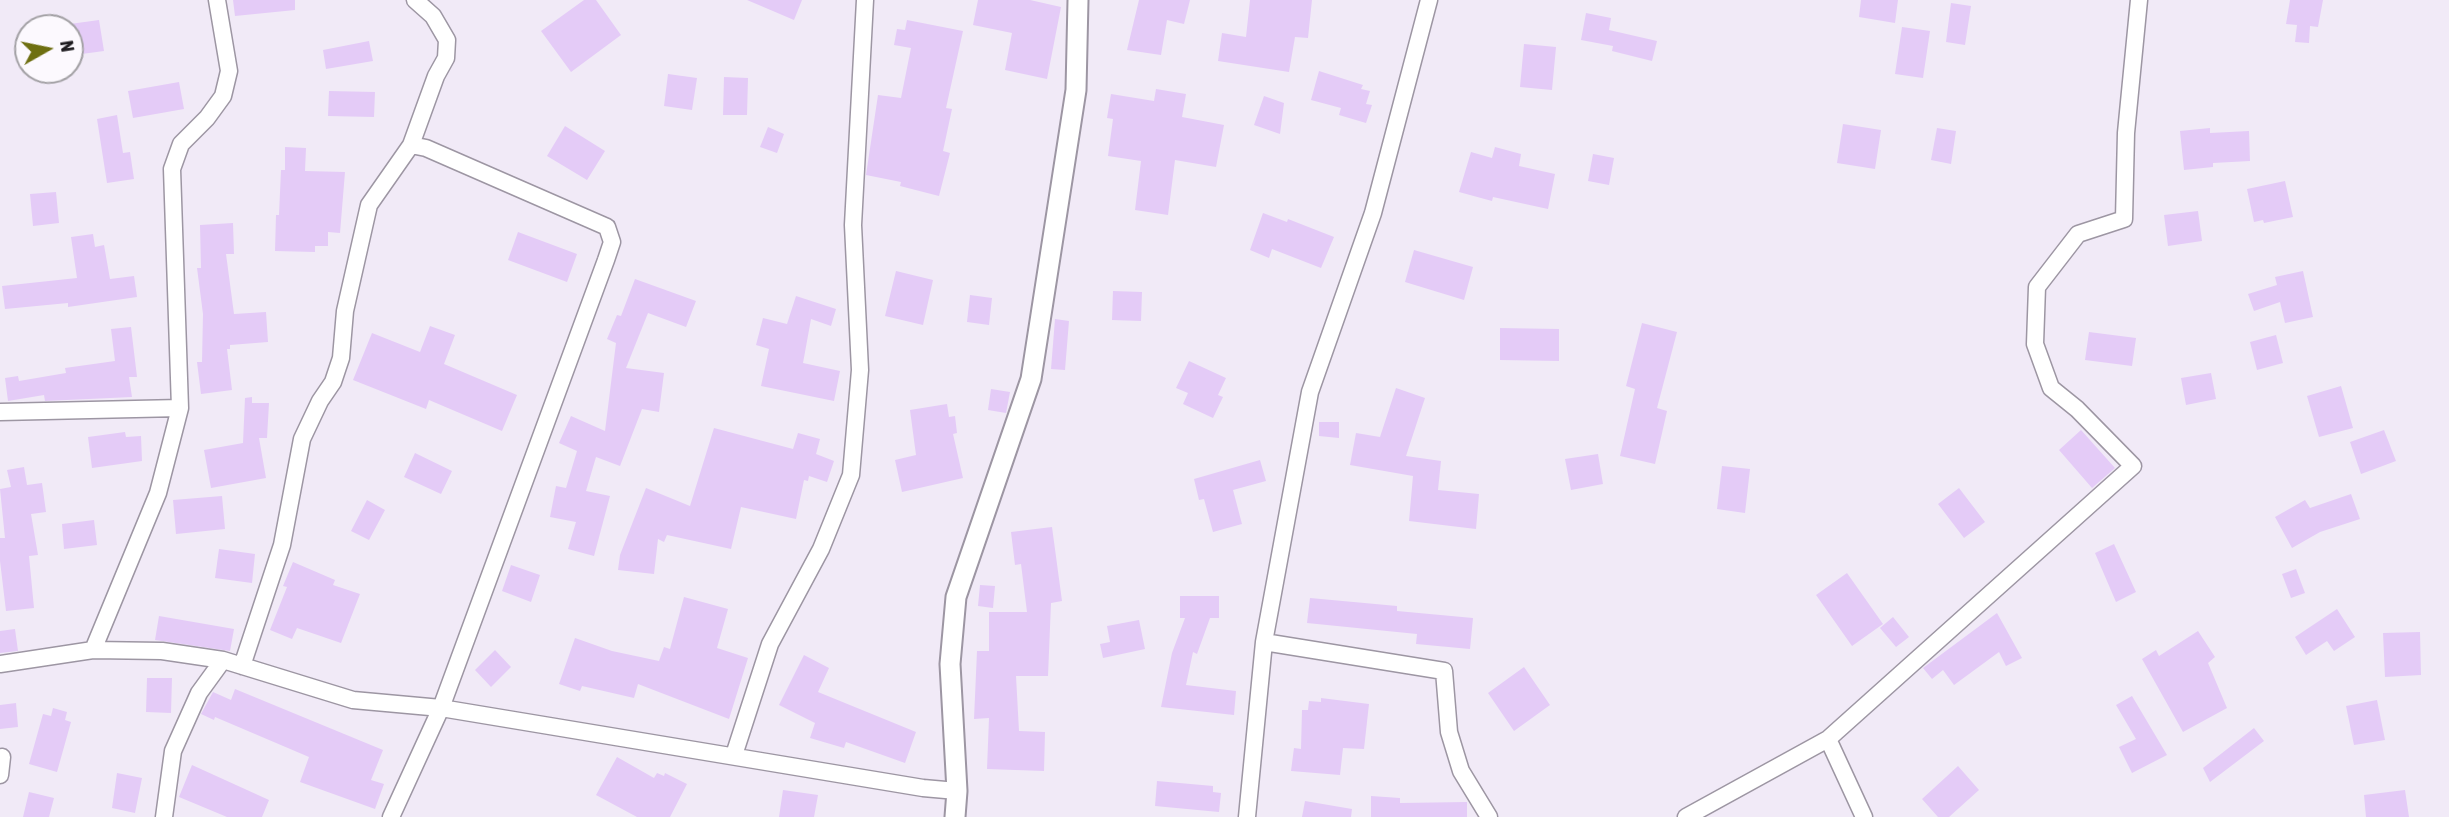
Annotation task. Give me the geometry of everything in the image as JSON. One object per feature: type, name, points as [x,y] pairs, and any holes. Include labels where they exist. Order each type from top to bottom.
[{"type":"street","points":[[93,650],[158,493],[180,408],[172,169],[181,144],[207,118],[223,96],[229,71],[217,0]]},
{"type":"street","points":[[242,666],[282,545],[302,439],[320,401],[334,382],[341,358],[345,311],[369,205],[411,145],[436,76],[446,58],[447,40],[433,16],[415,0]]},
{"type":"street","points":[[734,755],[770,644],[821,549],[851,475],[860,370],[853,225],[864,0]]},
{"type":"street","points":[[955,817],[957,791],[950,664],[956,597],[1031,380],[1076,90],[1079,0]]},
{"type":"street","points":[[1247,817],[1264,642],[1310,392],[1373,214],[1429,0]]},
{"type":"street","points":[[1686,817],[1828,739],[2133,466],[2077,409],[2050,388],[2035,344],[2037,287],[2078,234],[2124,219],[2126,133],[2138,0]]},
{"type":"street","points":[[391,817],[441,708],[612,242],[607,227],[426,148],[411,145]]},
{"type":"street","points":[[0,412],[180,408]]},
{"type":"street","points":[[1264,642],[1444,671],[1448,732],[1461,771],[1489,817]]},
{"type":"street","points":[[0,664],[93,650],[162,651],[223,660],[354,700],[441,708],[734,755],[923,789],[957,791]]},
{"type":"street","points":[[164,817],[173,751],[199,693],[223,660]]},
{"type":"street","points":[[1828,739],[1864,817]]},
{"type":"street","points":[[0,775],[2,757]]},
{"type":"building","points":[[233,0],[295,0],[295,10],[235,16]]},
{"type":"building","points":[[584,0],[596,0],[621,35],[571,72],[541,31]]},
{"type":"building","points":[[747,0],[802,0],[794,20]]},
{"type":"building","points":[[978,0],[1030,0],[1061,7],[1047,79],[1005,70],[1012,33],[973,25]]},
{"type":"building","points":[[1139,0],[1190,0],[1184,24],[1167,20],[1161,55],[1127,50]]},
{"type":"building","points":[[1250,0],[1312,0],[1308,38],[1295,37],[1289,72],[1218,61],[1222,33],[1246,37]]},
{"type":"building","points":[[1861,0],[1898,0],[1895,23],[1859,17]]},
{"type":"building","points":[[2290,0],[2323,0],[2318,27],[2310,26],[2309,43],[2295,42],[2297,25],[2286,24]]},
{"type":"building","points":[[1951,3],[1971,6],[1965,45],[1946,42]]},
{"type":"building","points":[[1586,13],[1611,18],[1609,30],[1657,41],[1652,61],[1612,51],[1613,46],[1581,40]]},
{"type":"building","points":[[99,20],[104,51],[84,54],[84,22]]},
{"type":"building","points":[[907,20],[963,31],[946,108],[952,109],[943,151],[950,153],[939,196],[900,186],[901,182],[866,175],[878,95],[901,98],[911,48],[894,45],[897,29],[905,30]]},
{"type":"building","points":[[1902,27],[1930,31],[1923,78],[1895,74]]},
{"type":"building","points":[[369,41],[373,61],[326,69],[323,50]]},
{"type":"building","points":[[1524,44],[1556,47],[1552,90],[1520,87]]},
{"type":"building","points":[[1319,71],[1363,85],[1361,89],[1370,91],[1366,104],[1372,105],[1366,123],[1339,115],[1341,108],[1311,100]]},
{"type":"building","points":[[668,74],[697,78],[692,110],[664,106]]},
{"type":"building","points":[[724,77],[748,78],[747,115],[723,115]]},
{"type":"building","points":[[179,82],[184,109],[133,118],[128,91]]},
{"type":"building","points":[[1156,89],[1186,94],[1182,117],[1224,125],[1216,167],[1175,160],[1168,215],[1135,210],[1141,161],[1108,156],[1113,119],[1107,118],[1111,94],[1154,101]]},
{"type":"building","points":[[329,91],[375,92],[374,117],[328,116]]},
{"type":"building","points":[[1264,96],[1284,103],[1280,134],[1254,125]]},
{"type":"building","points":[[117,115],[123,153],[130,152],[134,179],[107,183],[97,119]]},
{"type":"building","points":[[1843,124],[1881,130],[1875,169],[1837,163]]},
{"type":"building","points":[[565,126],[605,151],[587,180],[547,156]]},
{"type":"building","points":[[768,127],[784,134],[777,153],[760,147]]},
{"type":"building","points":[[1937,128],[1956,131],[1951,164],[1931,160]]},
{"type":"building","points":[[2210,128],[2210,133],[2249,131],[2250,161],[2213,163],[2213,167],[2184,170],[2180,131]]},
{"type":"building","points":[[285,147],[306,148],[305,171],[345,172],[340,233],[328,232],[328,246],[315,246],[315,252],[275,251],[276,215],[279,215],[281,170],[285,170]]},
{"type":"building","points":[[1495,147],[1521,154],[1519,166],[1555,174],[1548,209],[1493,197],[1492,201],[1459,192],[1471,152],[1492,158]]},
{"type":"building","points":[[1593,154],[1614,158],[1609,185],[1588,181]]},
{"type":"building","points":[[2285,181],[2293,217],[2264,223],[2263,220],[2254,222],[2247,189]]},
{"type":"building","points":[[56,192],[59,223],[33,226],[30,194]]},
{"type":"building","points":[[2198,211],[2202,241],[2168,246],[2164,215]]},
{"type":"building","points":[[1263,213],[1287,222],[1288,219],[1334,237],[1321,268],[1272,249],[1269,258],[1250,250]]},
{"type":"building","points":[[233,223],[234,254],[226,254],[234,314],[266,312],[268,342],[230,345],[230,349],[227,349],[232,390],[201,394],[197,362],[202,362],[203,314],[197,268],[201,268],[200,225]]},
{"type":"building","points":[[518,232],[577,254],[567,282],[508,260]]},
{"type":"building","points":[[93,234],[95,247],[104,245],[110,279],[134,276],[137,297],[68,307],[68,303],[5,309],[2,286],[77,278],[71,237]]},
{"type":"building","points":[[1414,250],[1473,267],[1464,300],[1405,282]]},
{"type":"building","points":[[896,271],[933,280],[923,325],[885,316]]},
{"type":"building","points":[[2303,271],[2313,317],[2285,323],[2280,302],[2254,311],[2248,294],[2277,285],[2275,277]]},
{"type":"building","points":[[635,279],[696,301],[686,327],[648,313],[626,368],[664,373],[659,412],[642,409],[620,466],[596,457],[586,491],[610,496],[594,556],[568,549],[576,522],[550,517],[556,486],[566,488],[577,451],[559,443],[571,416],[605,431],[616,343],[607,339],[617,315],[621,316]]},
{"type":"building","points":[[1113,291],[1142,292],[1141,321],[1112,320]]},
{"type":"building","points":[[970,295],[992,298],[989,325],[967,322]]},
{"type":"building","points":[[796,296],[836,309],[831,326],[811,319],[803,363],[840,371],[834,401],[761,386],[769,349],[756,345],[763,318],[787,324]]},
{"type":"building","points":[[1055,319],[1069,321],[1065,370],[1051,369]]},
{"type":"building","points":[[1642,323],[1677,332],[1657,408],[1667,411],[1655,464],[1620,456],[1635,389],[1626,386]]},
{"type":"building","points":[[430,326],[455,335],[444,364],[517,395],[502,431],[429,400],[426,409],[353,380],[372,333],[420,352]]},
{"type":"building","points":[[131,327],[137,377],[129,377],[132,397],[45,401],[44,395],[8,401],[5,378],[18,376],[19,381],[66,373],[65,368],[115,361],[111,329]]},
{"type":"building","points":[[1500,328],[1559,329],[1559,361],[1500,360]]},
{"type":"building","points":[[2089,332],[2136,338],[2132,366],[2085,360]]},
{"type":"building","points":[[2276,335],[2283,363],[2257,370],[2250,342]]},
{"type":"building","points":[[1189,361],[1226,378],[1218,395],[1223,397],[1213,418],[1183,404],[1188,393],[1176,388]]},
{"type":"building","points":[[2211,373],[2216,399],[2186,405],[2181,378]]},
{"type":"building","points":[[2341,386],[2353,428],[2319,437],[2307,396]]},
{"type":"building","points":[[1396,388],[1425,398],[1406,456],[1441,461],[1438,490],[1479,494],[1476,529],[1409,521],[1413,476],[1350,465],[1356,433],[1380,437]]},
{"type":"building","points":[[991,389],[1010,392],[1006,413],[988,410]]},
{"type":"building","points":[[252,397],[252,403],[269,403],[267,438],[259,438],[266,478],[211,488],[204,450],[243,443],[245,398]]},
{"type":"building","points":[[947,404],[949,417],[955,416],[957,433],[953,434],[963,478],[902,492],[895,460],[916,455],[910,410]]},
{"type":"building","points":[[1319,422],[1339,422],[1339,438],[1319,436]]},
{"type":"building","points":[[714,428],[793,449],[798,433],[820,439],[816,454],[834,461],[827,482],[809,476],[808,481],[804,480],[796,519],[741,507],[731,549],[667,535],[664,542],[658,539],[654,574],[618,570],[620,555],[646,488],[690,506]]},
{"type":"building","points":[[2081,430],[2115,468],[2092,488],[2059,450]]},
{"type":"building","points":[[2384,430],[2396,461],[2361,474],[2350,442]]},
{"type":"building","points":[[125,432],[126,437],[141,436],[142,461],[92,468],[88,437]]},
{"type":"building","points":[[415,453],[452,471],[441,494],[404,477]]},
{"type":"building","points":[[1598,454],[1603,484],[1571,490],[1565,459]]},
{"type":"building","points":[[1260,460],[1266,481],[1233,490],[1242,524],[1213,532],[1204,499],[1199,500],[1194,479]]},
{"type":"building","points":[[1722,466],[1750,469],[1745,513],[1717,509]]},
{"type":"building","points":[[24,467],[27,485],[42,483],[46,512],[31,514],[38,555],[29,556],[34,608],[6,611],[0,561],[0,538],[5,538],[0,489],[11,487],[7,470]]},
{"type":"building","points":[[1959,488],[1985,522],[1964,538],[1938,504]]},
{"type":"building","points":[[2351,494],[2360,519],[2320,532],[2292,548],[2275,517],[2305,500],[2310,508]]},
{"type":"building","points":[[222,496],[225,529],[176,534],[173,500]]},
{"type":"building","points":[[367,500],[385,510],[369,540],[351,531]]},
{"type":"building","points":[[94,520],[97,545],[64,549],[62,524]]},
{"type":"building","points":[[1052,527],[1062,601],[1051,603],[1048,676],[1016,676],[1019,731],[1045,732],[1044,771],[987,769],[989,718],[974,719],[977,651],[989,651],[989,612],[1027,612],[1021,564],[1015,565],[1011,532]]},
{"type":"building","points":[[2114,544],[2136,592],[2116,602],[2095,553]]},
{"type":"building","points":[[219,549],[255,554],[252,583],[215,578]]},
{"type":"building","points":[[293,562],[335,580],[333,585],[360,594],[341,643],[297,628],[292,639],[270,630],[287,587],[283,586]]},
{"type":"building","points":[[511,565],[540,575],[531,602],[502,591]]},
{"type":"building","points":[[2296,569],[2305,593],[2291,598],[2282,574]]},
{"type":"building","points":[[1847,573],[1883,624],[1852,646],[1816,595]]},
{"type":"building","points":[[980,585],[995,586],[993,608],[978,606]]},
{"type":"building","points":[[1180,596],[1219,596],[1219,618],[1210,618],[1197,654],[1193,652],[1186,685],[1236,691],[1234,715],[1161,707],[1172,653],[1185,618],[1180,618]]},
{"type":"building","points":[[684,597],[728,609],[717,648],[748,658],[729,719],[638,684],[634,698],[582,686],[580,691],[559,684],[575,638],[612,651],[659,661],[664,647],[670,649]]},
{"type":"building","points":[[1310,598],[1397,606],[1397,611],[1473,618],[1470,649],[1416,644],[1417,634],[1307,623]]},
{"type":"building","points":[[2337,609],[2355,637],[2334,651],[2327,641],[2306,655],[2295,637]]},
{"type":"building","points":[[1997,613],[2022,658],[2006,666],[1999,652],[1954,685],[1943,670],[1932,679],[1923,668]]},
{"type":"building","points":[[159,616],[234,629],[230,651],[155,640]]},
{"type":"building","points":[[1893,617],[1909,637],[1896,647],[1880,628]]},
{"type":"building","points":[[1139,620],[1145,649],[1103,658],[1100,644],[1110,642],[1107,626]]},
{"type":"building","points":[[15,629],[18,651],[0,653],[0,631]]},
{"type":"building","points":[[2198,631],[2215,657],[2208,663],[2227,708],[2183,732],[2142,659],[2156,650],[2159,656]]},
{"type":"building","points":[[2420,632],[2421,675],[2385,677],[2383,633]]},
{"type":"building","points":[[495,650],[511,667],[491,687],[475,670]]},
{"type":"building","points":[[804,655],[829,668],[818,692],[916,732],[905,763],[846,742],[844,748],[810,738],[815,723],[779,705]]},
{"type":"building","points":[[1524,667],[1550,705],[1514,731],[1488,693]]},
{"type":"building","points":[[147,678],[172,678],[171,713],[146,712]]},
{"type":"building","points":[[235,689],[383,750],[371,780],[384,784],[375,809],[300,782],[309,757],[215,717],[214,720],[201,714],[213,692],[231,700]]},
{"type":"building","points":[[2132,696],[2167,755],[2132,773],[2119,747],[2136,739],[2116,705]]},
{"type":"building","points":[[1321,698],[1369,704],[1364,749],[1343,748],[1340,775],[1291,771],[1294,748],[1301,749],[1302,710],[1308,710],[1309,701],[1321,702]]},
{"type":"building","points":[[2377,700],[2385,740],[2354,745],[2346,706]]},
{"type":"building","points":[[16,703],[18,727],[0,729],[0,705]]},
{"type":"building","points":[[53,708],[67,712],[65,720],[71,722],[57,772],[29,764],[43,714],[51,716]]},
{"type":"building","points":[[2254,728],[2264,741],[2210,782],[2203,768]]},
{"type":"building","points":[[617,757],[654,778],[657,773],[664,776],[665,773],[687,784],[670,817],[637,817],[596,795]]},
{"type":"building","points":[[192,765],[269,800],[262,817],[227,817],[179,797]]},
{"type":"building","points":[[1958,766],[1979,790],[1949,817],[1938,817],[1922,799]]},
{"type":"building","points":[[117,773],[142,778],[135,813],[112,808]]},
{"type":"building","points":[[1157,781],[1213,786],[1213,792],[1221,793],[1219,812],[1155,806]]},
{"type":"building","points":[[783,790],[818,795],[814,817],[779,817]]},
{"type":"building","points":[[2405,790],[2409,817],[2366,817],[2364,795]]},
{"type":"building","points":[[29,792],[54,798],[49,817],[23,817]]},
{"type":"building","points":[[1371,796],[1400,798],[1400,803],[1467,802],[1467,817],[1371,817]]},
{"type":"building","points":[[1305,801],[1352,809],[1351,817],[1302,817]]}]
